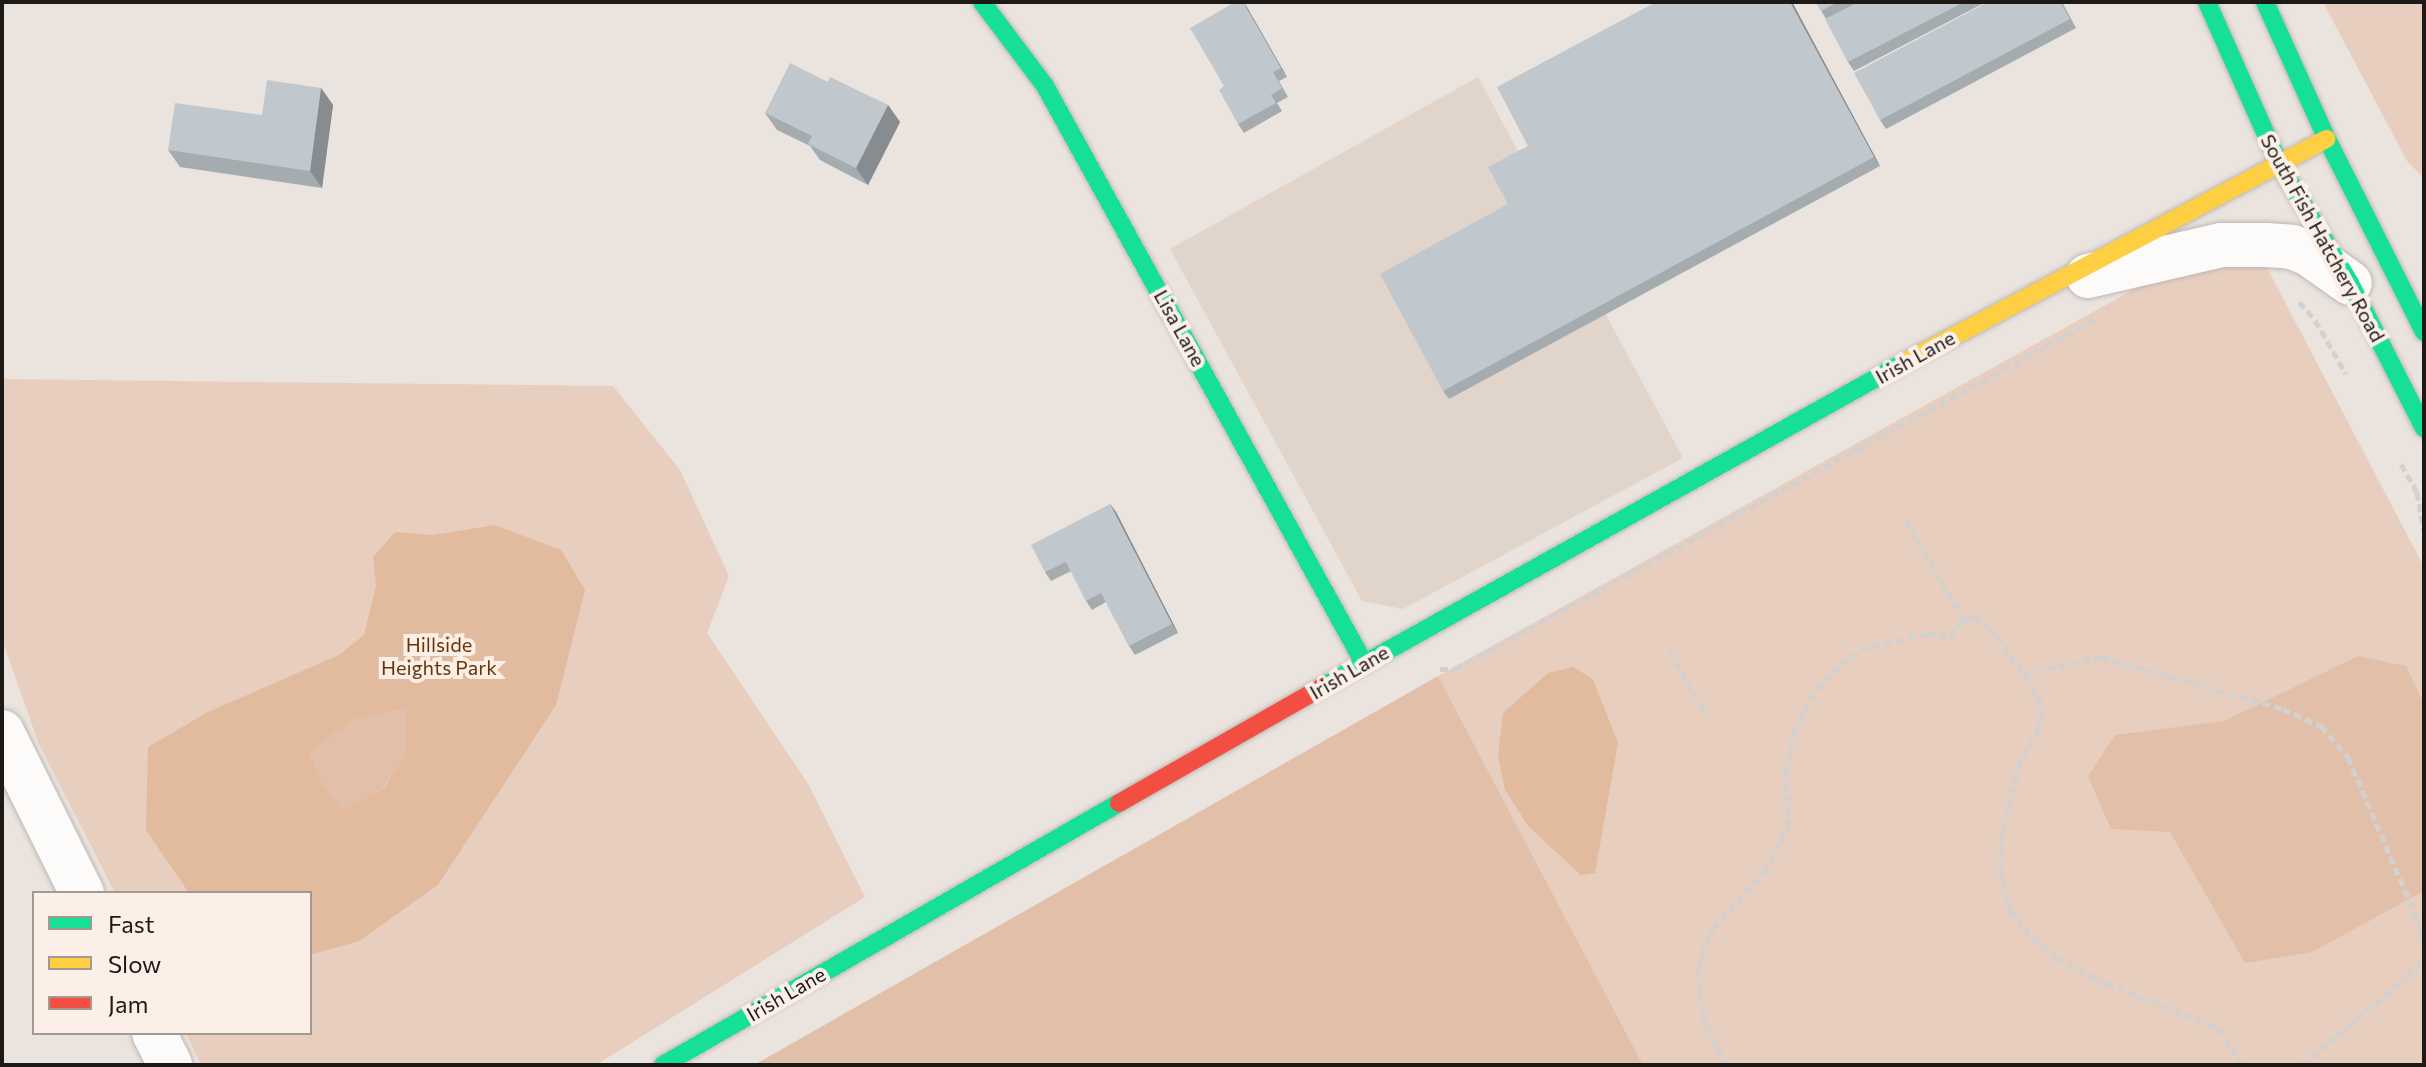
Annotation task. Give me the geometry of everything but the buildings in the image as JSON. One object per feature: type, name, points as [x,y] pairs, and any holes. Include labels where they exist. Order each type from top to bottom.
[{"type":"street","name":"Lisa Lane","points":[[982,2],[1045,86],[1364,663]]},
{"type":"street","name":"South Fish Hatchery Road","points":[[2207,2],[2279,164],[2350,283],[2424,428]]},
{"type":"street","points":[[2265,2],[2327,139],[2424,332]]},
{"type":"street","name":"Irish Lane","points":[[663,1065],[1416,634],[2039,290],[2327,139]]},
{"type":"street","name":"Irish Lane","points":[[2039,290],[2146,259],[2221,245],[2292,247],[2323,263],[2350,283]]},
{"type":"street","points":[[2,732],[81,891]]},
{"type":"street","points":[[155,1035],[170,1065]]},
{"type":"path","points":[[2294,295],[2315,320],[2350,381]]},
{"type":"path","points":[[1416,634],[1437,668],[1455,669],[1982,378],[2106,315]]},
{"type":"path","points":[[2393,451],[2417,492],[2424,531]]},
{"type":"path","points":[[1905,520],[1964,620]]},
{"type":"path","points":[[1727,1065],[1705,1025],[1698,977],[1701,955],[1713,928],[1764,872],[1788,827],[1786,773],[1794,732],[1810,699],[1833,672],[1861,649],[1927,634],[1950,636],[1964,620],[1973,617],[1989,627],[2024,674],[2038,696],[2042,711],[2039,728],[2019,763],[2002,836],[2000,870],[2010,909],[2032,938],[2057,958],[2106,983],[2218,1028],[2242,1065]]},
{"type":"path","points":[[1669,651],[1707,716]]},
{"type":"path","points":[[2024,674],[2101,657],[2283,709],[2321,726],[2348,757],[2420,926],[2424,956],[2407,977],[2302,1065]]},
{"type":"shaded area","points":[[1478,77],[1683,458],[1403,609],[1362,601],[1170,249]]},
{"type":"shaded area","points":[[495,525],[561,550],[585,590],[556,705],[438,885],[359,941],[312,954],[312,891],[188,891],[146,830],[148,747],[208,712],[339,655],[364,635],[376,586],[373,557],[395,532],[433,535]],"holes":[[[407,708],[407,750],[384,788],[342,810],[322,783],[309,752],[353,720]]]},
{"type":"shaded area","points":[[2358,656],[2406,666],[2424,704],[2424,891],[2312,952],[2245,963],[2170,832],[2111,829],[2088,776],[2115,735],[2224,721]]},
{"type":"shaded area","points":[[1573,667],[1593,679],[1618,743],[1595,873],[1581,875],[1529,827],[1505,790],[1498,755],[1503,713],[1548,673]]},
{"type":"shaded area","points":[[1438,676],[1643,1065],[754,1065]]},
{"type":"shaded area","points":[[408,708],[407,750],[383,788],[342,810],[322,783],[309,752],[353,720]]},
{"type":"green space","points":[[2323,2],[2424,2],[2424,178],[2407,161]]},
{"type":"green space","points":[[2222,262],[2266,266],[2424,567],[2424,1065],[1643,1065],[1438,676],[2156,277]]},
{"type":"green space","name":"Hillside Heights Park","points":[[2,379],[613,386],[680,470],[729,576],[707,633],[807,782],[865,897],[596,1065],[201,1065],[187,1035],[312,1035],[312,891],[114,891],[38,742],[2,639]]},
{"type":"traffic: fast","points":[[982,2],[1045,86],[1364,663]]},
{"type":"traffic: fast","points":[[2207,2],[2279,164],[2350,283],[2424,428]]},
{"type":"traffic: fast","points":[[2265,2],[2327,139],[2424,332]]},
{"type":"traffic: fast","points":[[1324,686],[1905,362]]},
{"type":"traffic: fast","points":[[663,1065],[1119,803]]},
{"type":"traffic: slow","points":[[1905,362],[2327,139]]},
{"type":"traffic: jam","points":[[1119,803],[1324,686]]}]
